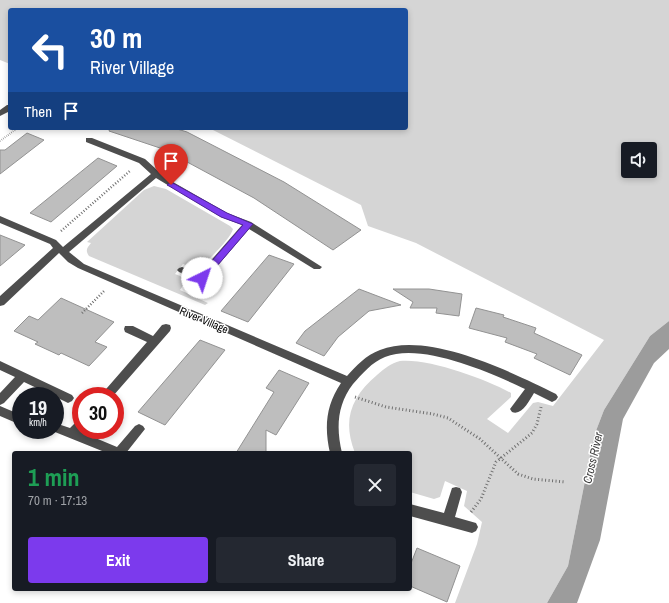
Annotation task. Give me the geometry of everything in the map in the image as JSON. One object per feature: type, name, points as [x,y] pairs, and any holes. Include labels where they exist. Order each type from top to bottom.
[{"type":"street","points":[[89,140],[142,161],[156,174],[215,210],[248,224],[317,267]]},
{"type":"street","points":[[95,152],[104,145]]},
{"type":"street","points":[[0,302],[61,250],[156,174]]},
{"type":"street","name":"River Village","points":[[0,219],[48,240],[81,266],[345,386]]},
{"type":"street","name":"River Village","points":[[191,290],[248,224]]},
{"type":"street","points":[[277,253],[286,247]]},
{"type":"street","points":[[182,270],[202,278]]},
{"type":"street","points":[[114,387],[166,328]]},
{"type":"street","points":[[129,329],[155,341]]},
{"type":"street","points":[[336,451],[333,438],[334,406],[345,386],[363,366],[379,355],[390,351],[413,350],[446,355],[475,364],[549,396]]},
{"type":"street","points":[[0,365],[68,398]]},
{"type":"street","points":[[0,400],[23,376]]},
{"type":"street","points":[[516,409],[532,388]]},
{"type":"street","points":[[0,411],[12,416]]},
{"type":"street","points":[[121,451],[139,429]]},
{"type":"street","points":[[85,439],[114,451]]},
{"type":"street","points":[[448,520],[456,492]]},
{"type":"street","points":[[412,511],[467,526]]},
{"type":"path","points":[[0,140],[15,130]]},
{"type":"path","points":[[57,234],[142,161]]},
{"type":"path","points":[[82,313],[114,281]]},
{"type":"path","points":[[345,386],[367,402],[381,406],[444,416],[468,429],[493,450],[508,468],[533,480],[565,482]]},
{"type":"path","points":[[467,526],[481,499],[490,473],[496,462],[532,433],[549,396]]},
{"type":"shaded area","points":[[0,0],[669,0],[669,321],[650,336],[604,410],[594,436],[568,566],[547,603],[455,603],[477,544],[482,522],[464,506],[467,491],[445,481],[440,497],[434,499],[412,493],[412,451],[354,451],[349,430],[351,410],[355,401],[368,383],[388,366],[400,361],[426,363],[472,376],[511,393],[511,397],[487,419],[508,433],[533,403],[538,402],[553,406],[604,340],[416,243],[368,226],[361,205],[213,130],[408,130],[408,8],[8,8],[8,63],[0,60]]},
{"type":"shaded area","points":[[154,186],[166,189],[233,229],[222,245],[204,263],[195,268],[183,264],[175,274],[183,277],[186,281],[180,290],[208,303],[205,305],[89,256],[87,252],[88,246],[91,243],[87,242],[144,190]]},
{"type":"water","name":"Cross River","points":[[669,321],[669,349],[654,363],[623,419],[600,540],[577,603],[547,603],[568,566],[594,436],[604,410],[650,336]]},
{"type":"building","points":[[180,130],[187,132],[284,182],[361,230],[333,250],[254,198],[163,149],[109,131]]},
{"type":"building","points":[[27,133],[44,140],[0,174],[0,150],[5,150]]},
{"type":"building","points":[[98,158],[117,166],[51,222],[30,213]]},
{"type":"building","points":[[0,235],[25,245],[0,266]]},
{"type":"building","points":[[269,255],[294,264],[248,322],[221,311]]},
{"type":"building","points":[[359,289],[401,305],[369,311],[338,337],[324,356],[296,343],[305,331]]},
{"type":"building","points":[[393,289],[429,289],[462,294],[459,316],[436,313],[437,308],[410,308],[413,302]]},
{"type":"building","points":[[61,298],[114,322],[95,342],[107,347],[89,366],[61,353],[59,355],[35,344],[38,342],[14,331],[29,316],[38,320]]},
{"type":"building","points":[[476,308],[504,315],[503,317],[536,328],[534,333],[582,355],[570,375],[534,358],[537,354],[505,342],[507,338],[469,328]]},
{"type":"building","points":[[200,340],[225,350],[165,425],[138,412]]},
{"type":"building","points":[[279,370],[309,383],[276,435],[266,430],[266,451],[237,451],[274,392],[266,388]]},
{"type":"building","points":[[417,548],[460,566],[447,602],[412,587],[412,561]]},
{"type":"route","points":[[171,185],[224,215],[248,224],[202,278]]}]
